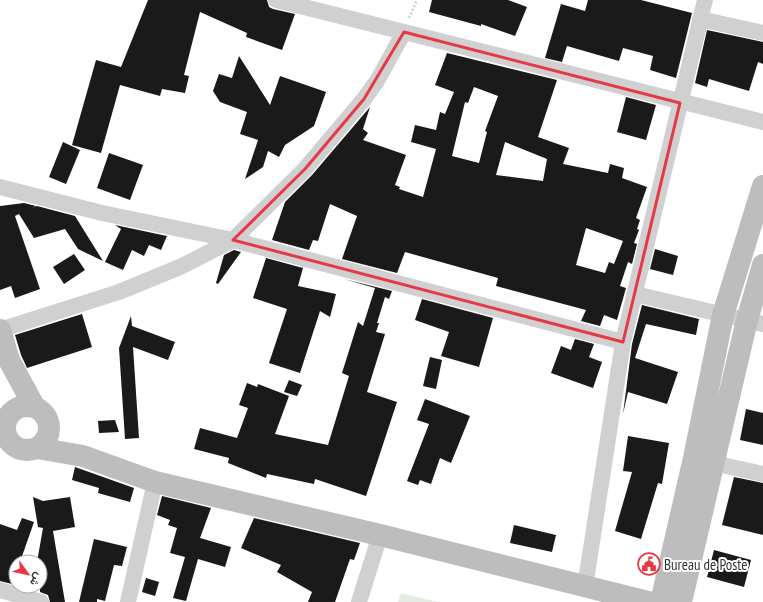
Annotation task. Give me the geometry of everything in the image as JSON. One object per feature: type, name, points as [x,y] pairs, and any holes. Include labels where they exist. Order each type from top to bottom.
[{"type":"street","points":[[276,0],[680,103],[763,122]]},
{"type":"street","points":[[585,587],[623,342],[705,0]]},
{"type":"street","points":[[700,19],[763,33]]},
{"type":"street","points":[[34,406],[9,360],[0,330],[119,292],[180,267],[233,240],[305,169],[364,99],[377,81],[404,32]]},
{"type":"street","points":[[681,602],[704,461],[723,314],[763,186]]},
{"type":"street","points":[[0,187],[102,213],[233,240],[623,342]]},
{"type":"street","points":[[662,602],[704,461],[755,322],[763,265]]},
{"type":"street","points":[[635,294],[755,322]]},
{"type":"street","points":[[9,360],[8,415],[5,423],[4,438],[17,448],[24,450],[37,448],[83,456],[155,482],[380,534],[648,602]]},
{"type":"street","points":[[8,415],[20,406],[34,406],[41,410],[49,422],[83,456]]},
{"type":"street","points":[[37,448],[47,437],[49,422]]},
{"type":"street","points":[[704,461],[763,474]]},
{"type":"street","points":[[128,602],[155,482]]},
{"type":"street","points":[[359,602],[380,534]]},
{"type":"street","points":[[0,590],[41,602]]},
{"type":"highlighted area","points":[[404,32],[680,103],[623,342],[233,240],[305,169],[364,99]]},
{"type":"shaded area","points":[[401,593],[438,602],[398,602]]},
{"type":"building","points":[[148,0],[267,0],[269,7],[273,9],[295,14],[282,50],[246,37],[247,33],[200,12],[184,75],[189,76],[185,93],[162,89],[160,96],[120,85],[101,153],[72,145],[96,60],[121,67]]},
{"type":"building","points":[[432,0],[508,0],[527,7],[515,36],[481,24],[481,26],[429,12]]},
{"type":"building","points":[[588,0],[641,0],[692,13],[676,78],[650,70],[653,56],[623,48],[619,61],[567,46],[562,62],[545,58],[561,4],[585,11]]},
{"type":"building","points":[[707,30],[763,42],[763,64],[758,62],[749,91],[709,79],[707,87],[695,83]]},
{"type":"building","points":[[447,53],[557,80],[538,137],[569,148],[563,164],[608,173],[610,164],[624,168],[622,178],[647,187],[636,218],[640,220],[637,229],[639,230],[634,243],[637,244],[632,264],[628,262],[620,286],[626,288],[617,320],[604,315],[600,326],[581,321],[586,310],[496,286],[498,278],[405,252],[397,273],[342,259],[357,216],[330,204],[318,241],[313,240],[309,250],[272,240],[285,202],[312,175],[370,107],[363,129],[368,133],[363,140],[406,155],[395,185],[400,187],[399,189],[423,197],[436,149],[411,142],[415,125],[436,130],[440,112],[445,114],[454,92],[435,85]],"holes":[[[474,87],[498,96],[485,131],[487,132],[479,163],[452,156],[465,102],[468,103]],[[505,142],[547,159],[543,181],[496,175]],[[586,228],[623,241],[614,264],[609,262],[605,273],[576,265]]]},
{"type":"building","points":[[239,56],[270,105],[280,76],[326,92],[314,126],[285,145],[279,157],[268,151],[263,167],[245,179],[258,140],[240,134],[247,112],[220,102],[213,91],[219,74],[232,78]]},
{"type":"building","points":[[626,97],[656,105],[646,140],[617,132]]},
{"type":"building","points":[[63,142],[80,150],[66,184],[49,177]]},
{"type":"building","points":[[109,153],[143,165],[130,200],[97,188]]},
{"type":"building","points":[[24,203],[36,206],[32,208],[37,206],[75,216],[103,261],[78,249],[65,229],[34,238],[19,214],[15,216],[40,289],[15,298],[11,286],[0,290],[0,206]]},
{"type":"building","points":[[115,225],[167,236],[161,250],[149,245],[144,256],[132,250],[123,270],[105,262],[121,229]]},
{"type":"building","points":[[655,249],[678,256],[673,275],[650,269]]},
{"type":"building","points":[[234,250],[241,252],[218,284],[216,283],[224,255]]},
{"type":"building","points":[[74,254],[85,270],[64,284],[53,267]]},
{"type":"building","points":[[266,258],[303,268],[298,286],[336,294],[330,317],[320,311],[300,373],[269,363],[287,309],[253,298]]},
{"type":"building","points":[[344,279],[392,291],[389,299],[385,297],[377,323],[379,323],[376,332],[385,334],[367,392],[397,402],[366,496],[315,479],[314,484],[267,474],[266,478],[228,463],[229,458],[194,449],[200,428],[237,438],[248,408],[239,405],[247,383],[257,387],[258,384],[289,396],[275,434],[328,445],[349,376],[342,373],[358,322],[363,326],[375,288]]},
{"type":"building","points":[[422,299],[493,318],[479,367],[441,356],[449,332],[415,320]]},
{"type":"building","points":[[642,305],[699,319],[696,335],[646,324],[635,358],[678,372],[667,404],[628,392],[623,414],[632,344]]},
{"type":"building","points":[[82,314],[92,347],[27,368],[15,335]]},
{"type":"building","points":[[131,316],[132,326],[175,342],[168,360],[133,347],[139,438],[125,439],[119,348]]},
{"type":"building","points":[[575,339],[594,344],[589,357],[602,362],[593,388],[551,373],[561,346],[571,350]]},
{"type":"building","points":[[430,357],[442,360],[436,389],[423,386]]},
{"type":"building","points":[[289,380],[302,385],[297,396],[284,392]]},
{"type":"building","points":[[425,399],[470,416],[451,463],[440,458],[431,484],[420,480],[418,485],[407,481],[429,424],[417,420]]},
{"type":"building","points":[[746,409],[763,413],[763,445],[740,440]]},
{"type":"building","points":[[115,420],[119,432],[99,433],[98,421]]},
{"type":"building","points":[[628,436],[669,443],[662,484],[658,483],[641,539],[615,531],[632,472],[623,471]]},
{"type":"building","points":[[75,467],[134,488],[130,502],[98,493],[99,488],[72,480]]},
{"type":"building","points":[[734,477],[763,483],[763,535],[722,525]]},
{"type":"building","points":[[162,496],[211,508],[200,538],[231,547],[225,567],[198,559],[186,601],[173,598],[185,557],[170,553],[177,528],[168,525],[170,520],[157,515]]},
{"type":"building","points":[[33,497],[43,501],[70,497],[75,527],[53,531],[65,602],[50,602],[48,595],[45,594],[48,594],[48,554],[38,554],[43,528],[38,527]]},
{"type":"building","points":[[22,518],[34,522],[23,554],[8,554],[8,583],[0,581],[0,524],[17,530]]},
{"type":"building","points":[[254,518],[360,543],[354,560],[350,559],[335,602],[308,602],[312,592],[277,572],[281,565],[241,548]]},
{"type":"building","points":[[514,525],[556,535],[552,552],[510,543]]},
{"type":"building","points":[[94,539],[127,547],[122,566],[114,565],[105,601],[97,599],[97,602],[79,602]]},
{"type":"building","points":[[714,550],[751,560],[744,587],[707,577]]},
{"type":"building","points":[[146,578],[159,582],[155,596],[142,592]]},
{"type":"place","name":"Bureau de Poste","points":[[649,564]]}]
